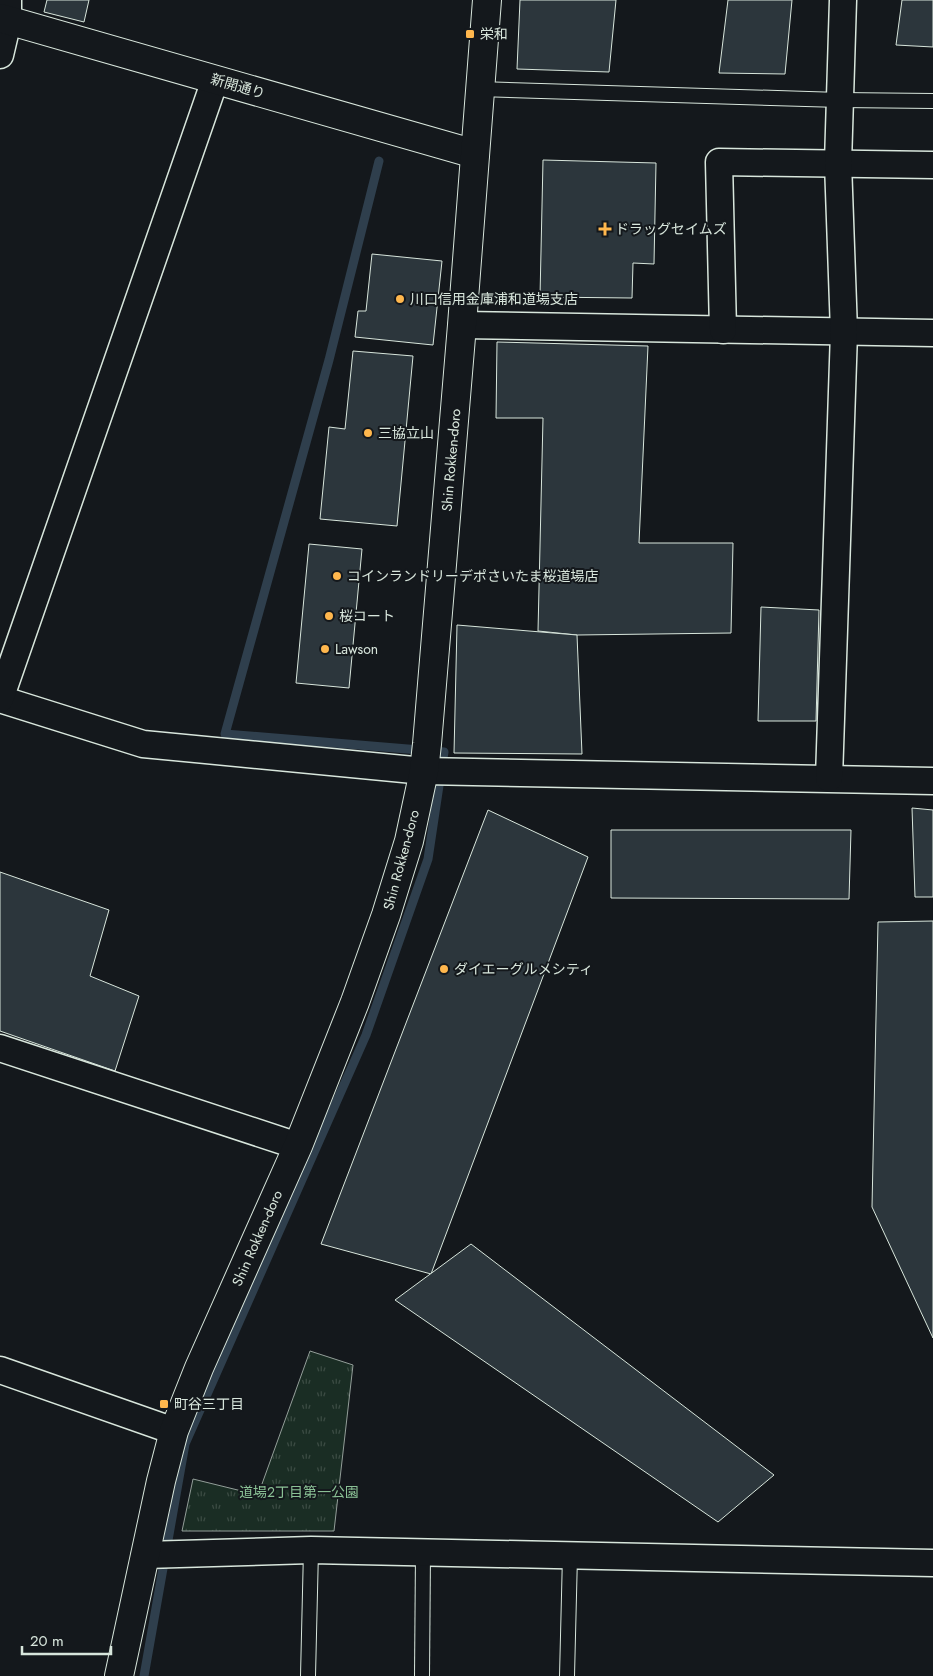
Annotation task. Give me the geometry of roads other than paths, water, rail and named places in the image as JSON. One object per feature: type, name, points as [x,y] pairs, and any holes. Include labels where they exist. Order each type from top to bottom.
[{"type":"main road","name":"Shin Rokken-doro","points":[[119,1676],[174,1431],[199,1368],[298,1146],[355,1002],[386,915],[409,841],[424,771],[462,325],[487,0]]},
{"type":"main road","name":"新開通り","points":[[5,13],[215,80],[475,154]]},
{"type":"street","points":[[829,778],[844,332],[838,163],[843,0]]},
{"type":"street","points":[[0,54],[5,13]]},
{"type":"street","points":[[215,80],[0,699],[143,744],[424,771],[933,781]]},
{"type":"street","points":[[723,330],[719,162],[933,165]]},
{"type":"street","points":[[462,325],[933,333]]},
{"type":"street","points":[[0,1048],[298,1146]]},
{"type":"street","points":[[0,1370],[174,1431]]},
{"type":"street","points":[[145,1554],[311,1550],[933,1563]]},
{"type":"lane","points":[[479,89],[933,101]]},
{"type":"lane","points":[[308,1676],[311,1550]]},
{"type":"lane","points":[[422,1676],[424,1552]]},
{"type":"lane","points":[[568,1676],[570,1555]]},
{"type":"waterway","points":[[144,1676],[185,1444],[366,1035],[428,859],[444,752],[225,734],[329,360],[379,161]]},
{"type":"place","name":"栄和","points":[[470,34]]},
{"type":"place","name":"ドラッグセイムズ","points":[[605,229]]},
{"type":"place","name":"川口信用金庫浦和道場支店","points":[[400,299]]},
{"type":"place","name":"三協立山","points":[[368,433]]},
{"type":"place","name":"コインランドリーデポさいたま桜道場店","points":[[337,576]]},
{"type":"place","name":"桜コート","points":[[329,616]]},
{"type":"place","name":"Lawson","points":[[325,649]]},
{"type":"place","name":"ダイエーグルメシティ","points":[[444,969]]},
{"type":"place","name":"町谷三丁目","points":[[164,1404]]},
{"type":"park label","name":"道場2丁目第一公園","points":[[299,1492]]}]
